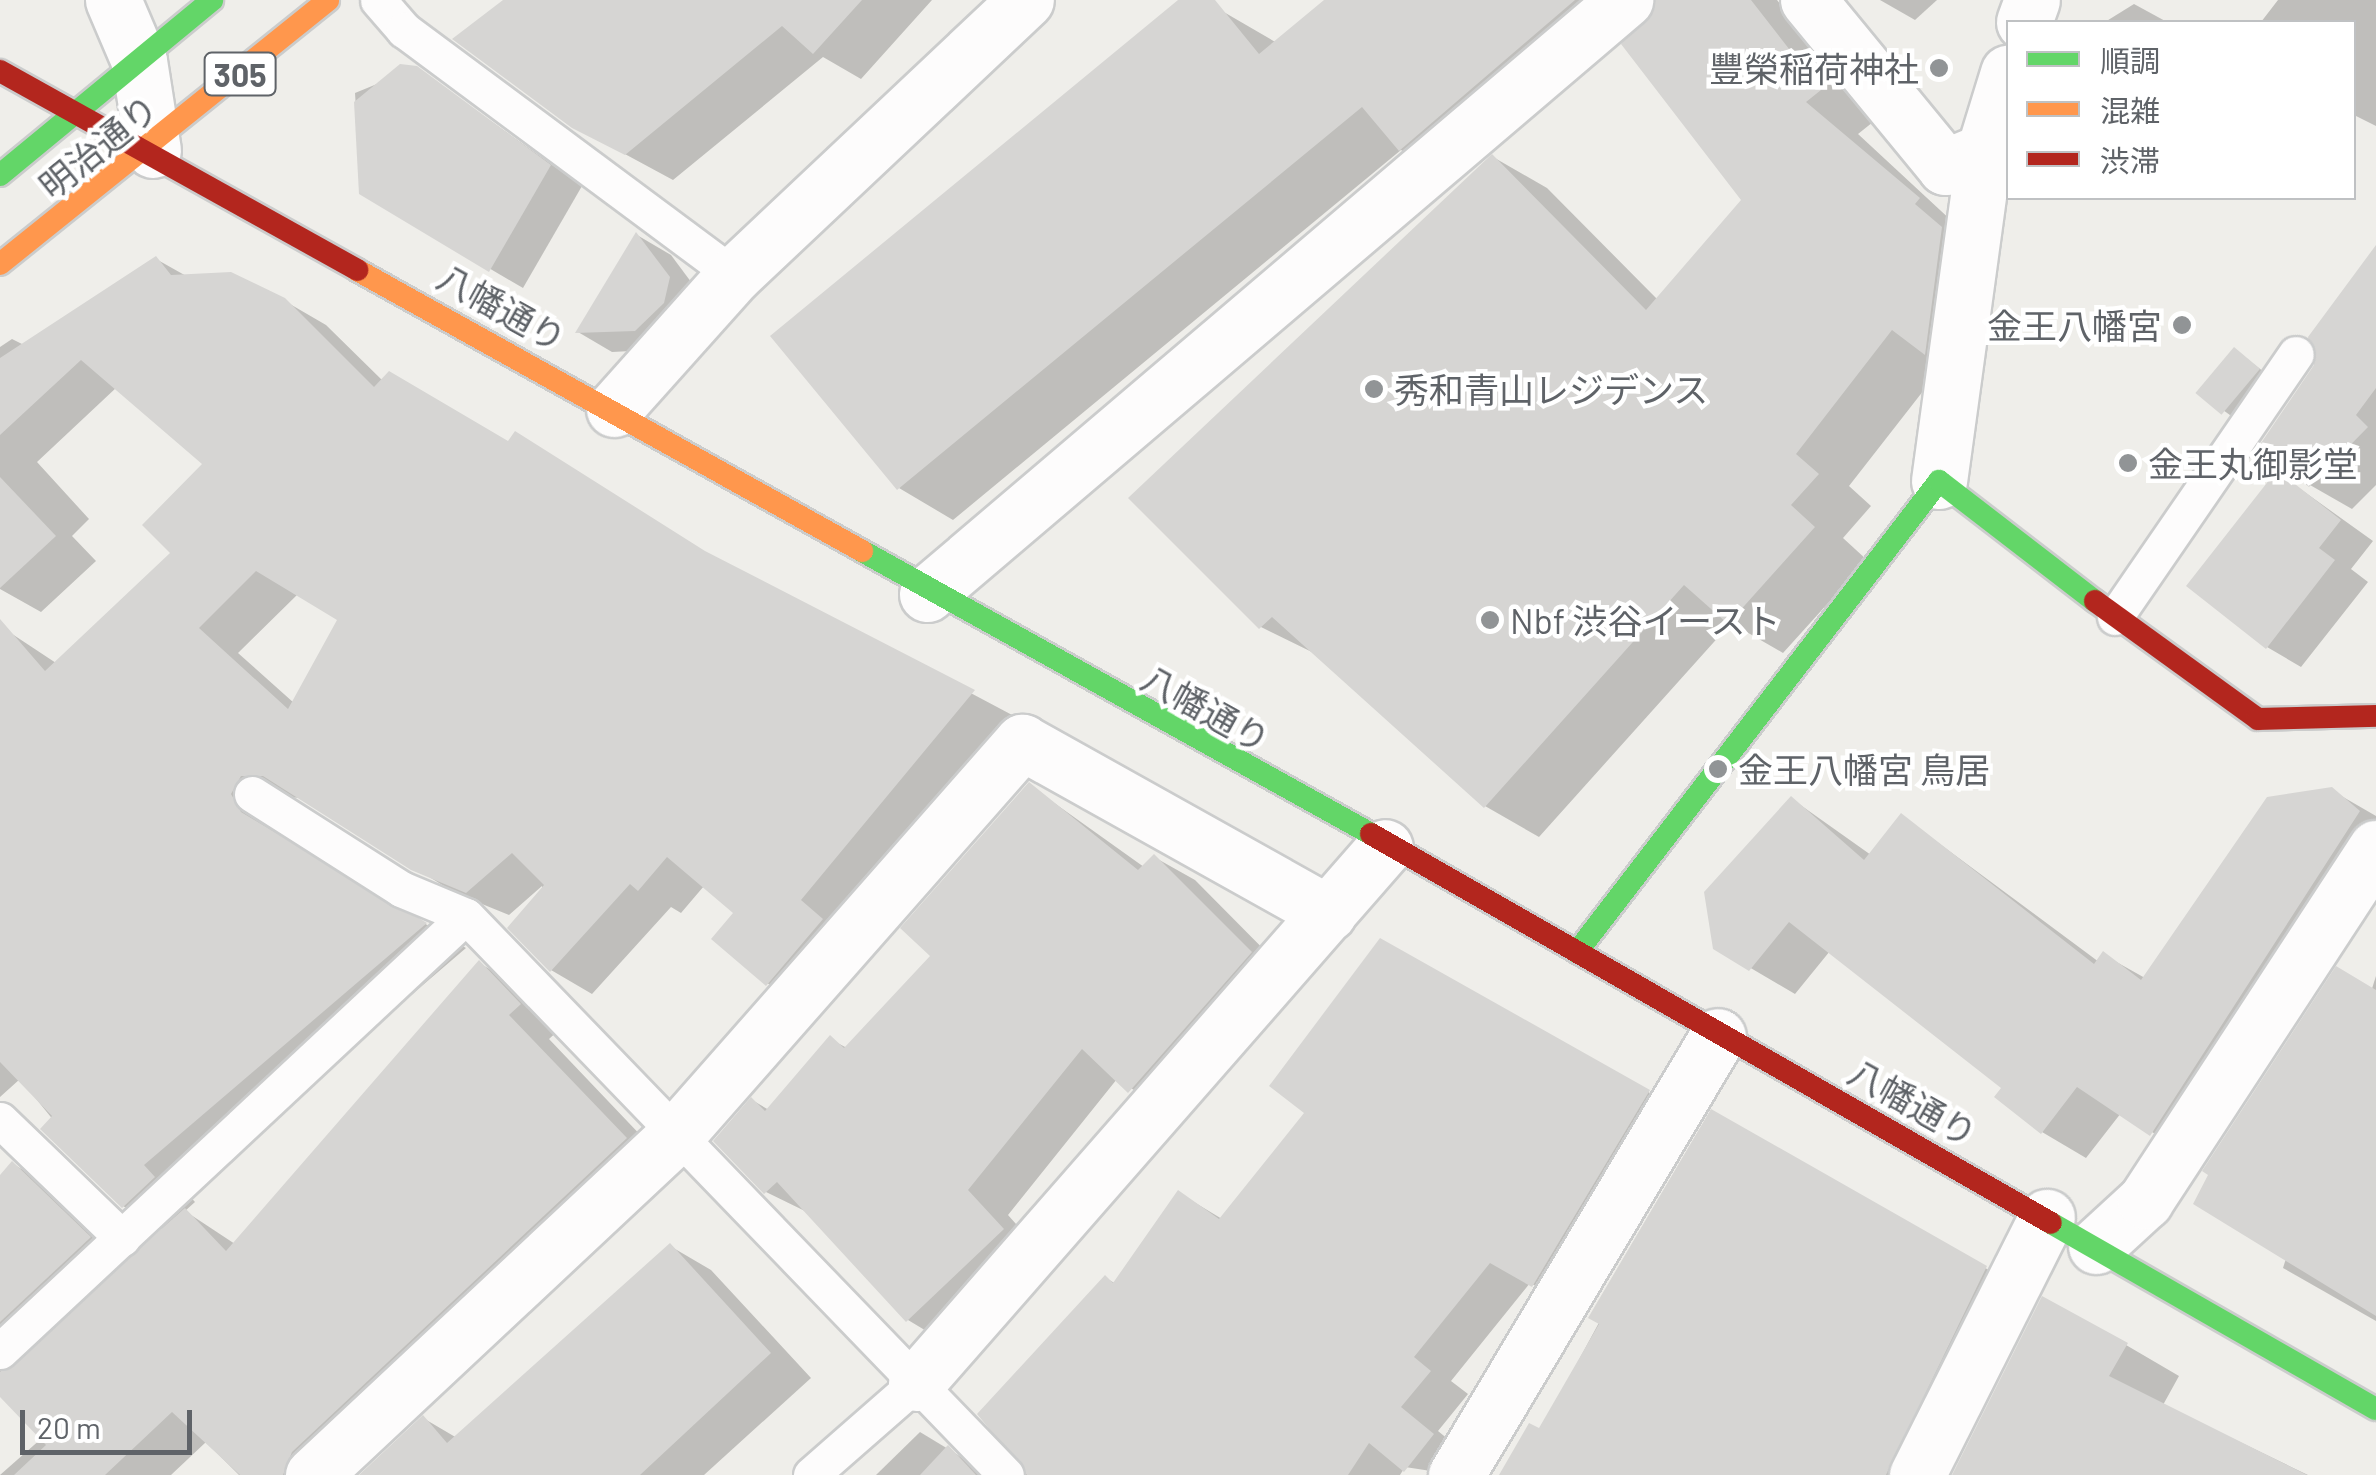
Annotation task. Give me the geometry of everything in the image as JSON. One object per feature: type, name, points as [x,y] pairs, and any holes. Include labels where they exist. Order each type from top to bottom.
[{"type":"street","points":[[113,0],[139,61],[153,150]]},
{"type":"street","name":"明治通り","points":[[0,175],[212,0]]},
{"type":"street","name":"明治通り","points":[[0,264],[153,150],[328,0]]},
{"type":"street","points":[[614,409],[734,275],[1026,0]]},
{"type":"street","points":[[927,594],[1626,0]]},
{"type":"street","points":[[1808,0],[1945,167],[1984,152]]},
{"type":"street","name":"八幡通り","points":[[0,71],[153,150],[614,409],[927,594],[1577,952],[2376,1409]]},
{"type":"street","points":[[1577,952],[1940,480],[1984,152],[2006,80]]},
{"type":"street","points":[[1940,480],[2115,617],[2258,719],[2376,716]]},
{"type":"street","points":[[313,1475],[676,1135],[1022,742],[1328,913]]},
{"type":"street","points":[[916,1383],[1386,846]]},
{"type":"street","points":[[2096,1246],[2145,1202],[2376,848]]},
{"type":"street","points":[[1456,1475],[1718,1036]]},
{"type":"street","points":[[1917,1475],[2046,1217]]},
{"type":"lane","points":[[378,0],[404,30],[734,275]]},
{"type":"lane","points":[[2115,617],[2296,354]]},
{"type":"lane","points":[[252,794],[401,889],[466,916],[1006,1475]]},
{"type":"lane","points":[[0,1351],[466,916]]},
{"type":"lane","points":[[0,1120],[122,1238]]},
{"type":"lane","points":[[810,1475],[916,1383]]},
{"type":"building","points":[[503,0],[862,0],[813,54],[782,26],[625,155],[572,128],[452,39]]},
{"type":"building","points":[[1178,0],[1215,0],[1259,54],[1324,0],[1575,0],[1399,151],[1362,107],[897,490],[770,336]]},
{"type":"building","points":[[1655,0],[1751,0],[1821,90],[1806,102],[1920,198],[1915,204],[1942,227],[1925,355],[1892,330],[1796,454],[1819,474],[1791,505],[1815,527],[1728,624],[1684,585],[1484,808],[1272,617],[1259,629],[1128,498],[1492,154],[1646,310],[1741,200],[1621,44]]},
{"type":"building","points":[[400,64],[417,66],[551,165],[489,272],[359,194],[354,102]]},
{"type":"building","points":[[636,232],[670,277],[664,303],[635,331],[575,333]]},
{"type":"building","points":[[2376,245],[2376,388],[2356,415],[2368,427],[2309,487],[2259,446],[2314,365],[2308,337]]},
{"type":"building","points":[[156,256],[171,275],[231,272],[285,298],[374,387],[389,371],[508,441],[515,431],[705,551],[975,690],[801,900],[823,919],[766,986],[711,939],[733,913],[667,857],[638,891],[630,884],[550,972],[507,928],[544,885],[512,853],[466,893],[411,870],[263,776],[241,776],[231,794],[241,812],[427,923],[144,1165],[155,1177],[122,1208],[40,1129],[52,1116],[0,1062],[0,619],[45,671],[170,553],[142,525],[202,464],[81,360],[0,435],[0,358]],"holes":[[[256,571],[337,620],[288,709],[199,628]]]},
{"type":"building","points":[[2234,347],[2260,369],[2221,415],[2195,393]]},
{"type":"building","points":[[2277,470],[2341,520],[2319,548],[2335,560],[2266,649],[2186,586]]},
{"type":"building","points":[[0,477],[56,536],[0,588]]},
{"type":"building","points":[[1029,782],[1138,870],[1154,854],[1252,952],[1128,1093],[1082,1049],[968,1190],[1004,1229],[906,1322],[777,1182],[764,1194],[713,1141],[751,1097],[765,1111],[830,1035],[844,1048],[930,956],[900,928]]},
{"type":"building","points":[[2332,787],[2360,811],[2150,1136],[2077,1087],[2041,1134],[1994,1097],[2001,1088],[1789,922],[1749,971],[1713,949],[1704,892],[1791,796],[1864,860],[1901,813],[2094,964],[2103,951],[2141,980],[2267,797]]},
{"type":"building","points":[[1380,938],[1650,1090],[1532,1287],[1490,1263],[1414,1357],[1431,1371],[1401,1407],[1434,1434],[1404,1472],[1369,1443],[1348,1475],[1027,1475],[977,1414],[1105,1275],[1113,1283],[1178,1190],[1219,1219],[1304,1113],[1269,1086]]},
{"type":"building","points":[[479,960],[521,1004],[509,1015],[627,1138],[292,1452],[283,1475],[240,1475],[172,1412],[105,1475],[14,1475],[46,1445],[0,1397],[0,1372],[185,1208],[226,1251]]},
{"type":"building","points":[[2336,966],[2376,990],[2376,1316],[2193,1204],[2208,1175],[2202,1171]]},
{"type":"building","points":[[1711,1109],[1987,1266],[1886,1475],[1499,1475],[1529,1423],[1539,1428],[1599,1324],[1588,1318]]},
{"type":"building","points":[[12,1161],[91,1237],[0,1322],[0,1175]]},
{"type":"building","points":[[670,1243],[771,1353],[640,1475],[359,1475],[423,1415],[447,1443]]},
{"type":"building","points":[[2042,1296],[2128,1343],[2109,1376],[2307,1475],[1952,1475]]},
{"type":"building","points":[[948,1445],[976,1475],[920,1475]]},
{"type":"traffic: fast","points":[[0,175],[212,0]]},
{"type":"traffic: fast","points":[[1577,952],[1939,481],[2095,601]]},
{"type":"traffic: fast","points":[[862,551],[1371,834]]},
{"type":"traffic: fast","points":[[2051,1223],[2376,1409]]},
{"type":"traffic: slow","points":[[0,264],[328,0]]},
{"type":"traffic: slow","points":[[357,270],[862,551]]},
{"type":"traffic: jam","points":[[0,71],[357,270]]},
{"type":"traffic: jam","points":[[2095,601],[2258,719],[2376,716]]},
{"type":"traffic: jam","points":[[1371,834],[2051,1223]]},
{"type":"place","name":"豐榮稲荷神社","points":[[1939,68]]},
{"type":"place","name":"金王八幡宮","points":[[2182,325]]},
{"type":"place","name":"秀和青山レジデンス","points":[[1374,389]]},
{"type":"place","name":"金王丸御影堂","points":[[2128,463]]},
{"type":"place","name":"Nbf 渋谷イースト","points":[[1490,620]]},
{"type":"place","name":"金王八幡宮 鳥居","points":[[1718,769]]}]
